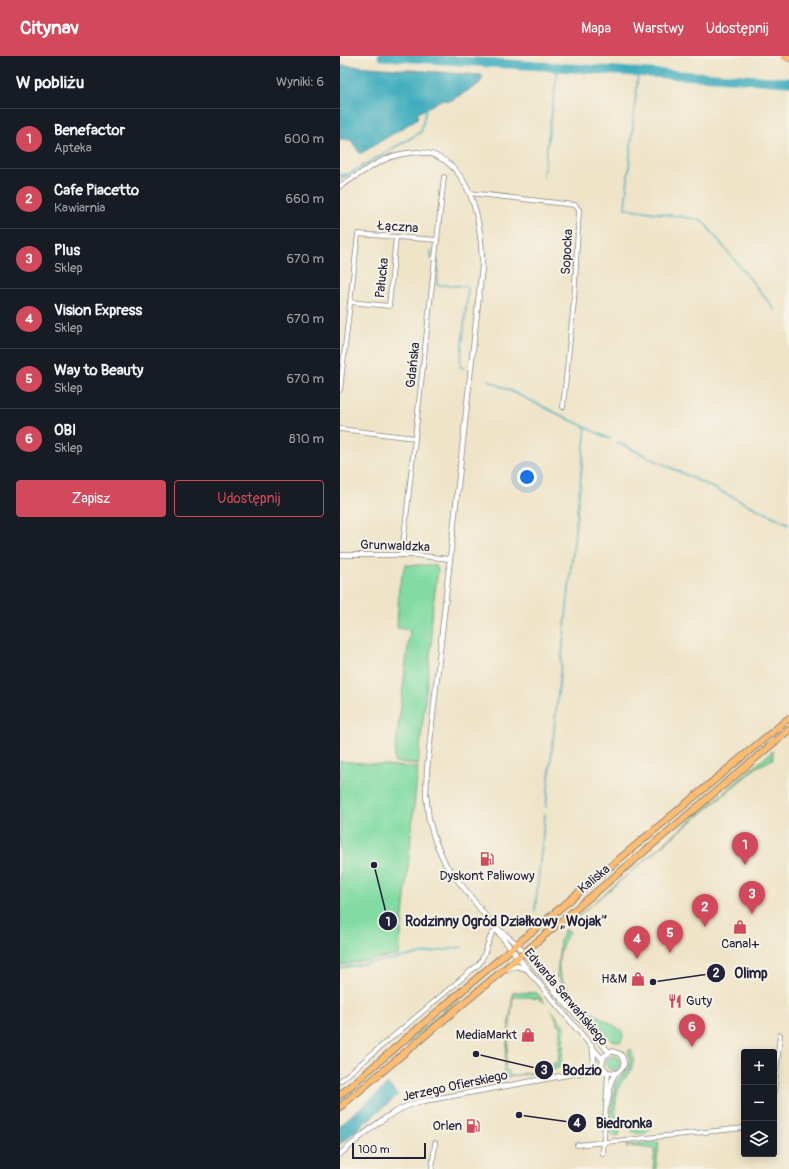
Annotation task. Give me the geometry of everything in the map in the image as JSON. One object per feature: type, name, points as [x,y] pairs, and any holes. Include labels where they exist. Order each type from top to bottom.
[{"type":"main road","name":"Kaliska","points":[[340,1095],[511,949],[789,718]]},
{"type":"main road","name":"Kaliska","points":[[340,1107],[789,730]]},
{"type":"street","points":[[340,186],[383,160],[403,153],[428,154],[451,166],[464,180],[470,194],[480,228],[482,267],[427,769],[426,804],[435,841],[446,865],[497,928],[489,936],[485,955],[479,964],[340,1081]]},
{"type":"street","name":"Gdańska","points":[[402,555],[444,177]]},
{"type":"street","name":"Sopocka","points":[[470,194],[575,205],[579,210],[574,301],[563,408]]},
{"type":"street","name":"Łączna","points":[[350,302],[358,234],[436,240]]},
{"type":"street","name":"Pałucka","points":[[350,302],[389,306],[396,237]]},
{"type":"street","points":[[340,390],[342,346],[350,302]]},
{"type":"street","points":[[340,429],[415,438]]},
{"type":"street","name":"Grunwaldzka","points":[[340,554],[402,555],[449,559]]},
{"type":"street","name":"Edwarda Serwańskiego","points":[[497,928],[505,932],[517,944],[520,955],[527,969],[602,1060]]},
{"type":"street","name":"Edwarda Serwańskiego","points":[[497,928],[511,949],[520,955],[609,1052]]},
{"type":"street","points":[[502,970],[516,966],[527,969]]},
{"type":"street","points":[[775,1085],[780,1035]]},
{"type":"street","points":[[589,1071],[594,1060],[591,1045]]},
{"type":"street","points":[[589,1071],[609,1052],[618,1052],[624,1060],[622,1069],[612,1080],[607,1108]]},
{"type":"street","points":[[602,1060],[603,1068],[607,1072],[607,1108],[603,1154]]},
{"type":"street","points":[[589,1071],[616,1074]]},
{"type":"street","name":"Jerzego Ofierskiego","points":[[340,1154],[401,1107],[418,1102],[589,1071]]},
{"type":"street","points":[[577,1144],[741,1128]]},
{"type":"street","points":[[432,1169],[435,1143]]},
{"type":"green space","points":[[405,565],[435,565],[438,570],[431,619],[432,637],[418,765],[394,762],[410,630],[397,628],[399,588]]},
{"type":"green space","points":[[773,751],[773,759],[757,767],[564,928]]},
{"type":"green space","points":[[340,761],[418,768],[399,955],[340,965]]},
{"type":"green space","points":[[564,930],[570,932],[561,948],[559,966],[561,978],[575,996],[573,997],[557,977],[560,940],[563,937]]},
{"type":"green space","points":[[509,955],[340,1103],[340,1099]]},
{"type":"green space","points":[[513,992],[537,993],[545,1003],[540,999],[531,997],[513,997],[505,1070],[509,1071],[510,1076],[537,1072],[503,1078]]},
{"type":"green space","points":[[576,998],[587,1009],[621,1030],[623,1035],[621,1042],[610,1040],[575,999]]},
{"type":"green space","points":[[551,1010],[565,1027],[561,1067],[547,1070],[554,1063],[558,1064],[561,1026],[558,1025],[557,1020]]},
{"type":"green space","points":[[631,1049],[633,1055],[633,1065],[629,1074],[619,1087],[616,1102],[617,1121],[615,1124],[620,1131],[618,1136],[613,1136],[609,1132],[609,1127],[615,1082],[627,1072],[630,1063],[628,1051]]},
{"type":"green space","points":[[610,1056],[616,1056],[620,1060],[620,1066],[616,1070],[610,1070],[606,1066],[606,1060]]},
{"type":"green space","points":[[625,1121],[630,1121],[630,1124],[652,1127],[646,1133],[635,1133]]},
{"type":"green space","points":[[659,1142],[656,1169],[653,1169],[655,1149],[628,1146],[627,1149],[627,1145]]},
{"type":"water","points":[[340,65],[481,75],[483,78],[479,84],[450,101],[441,100],[418,113],[417,119],[360,154],[351,140],[340,139]]},
{"type":"water","points":[[388,1084],[398,1095],[340,1144],[340,1125]]},
{"type":"waterway","points":[[382,56],[789,82]]},
{"type":"waterway","points":[[543,176],[558,67]]},
{"type":"waterway","points":[[638,74],[625,208],[702,220],[775,310]]},
{"type":"waterway","points":[[340,175],[349,174],[421,132],[426,109]]},
{"type":"waterway","points":[[340,179],[347,175]]},
{"type":"waterway","points":[[431,251],[431,259]]},
{"type":"waterway","points":[[438,260],[437,285],[466,286],[468,288],[460,366],[464,368]]},
{"type":"waterway","points":[[488,380],[610,439]]},
{"type":"waterway","points":[[546,807],[586,427]]},
{"type":"waterway","points":[[617,442],[789,524]]},
{"type":"waterway","points":[[535,911],[545,814]]},
{"type":"waterway","points":[[340,968],[462,947]]},
{"type":"place","name":"Dyskont Paliwowy","points":[[487,859]]},
{"type":"place","name":"Rodzinny Ogród Działkowy „Wojak”","points":[[374,865]]},
{"type":"place","name":"Benefactor","points":[[745,865]]},
{"type":"place","name":"Plus","points":[[752,914]]},
{"type":"place","name":"Cafe Piacetto","points":[[705,927]]},
{"type":"place","name":"Canal+","points":[[740,927]]},
{"type":"place","name":"Way to Beauty","points":[[670,953]]},
{"type":"place","name":"Vision Express","points":[[637,959]]},
{"type":"place","name":"H&M","points":[[638,979]]},
{"type":"place","name":"Olimp","points":[[653,982]]},
{"type":"place","name":"Guty","points":[[675,1001]]},
{"type":"place","name":"MediaMarkt","points":[[528,1035]]},
{"type":"place","name":"OBI","points":[[692,1047]]},
{"type":"place","name":"Bodzio","points":[[476,1054]]},
{"type":"place","name":"Biedronka","points":[[519,1115]]},
{"type":"place","name":"Orlen","points":[[473,1126]]}]
